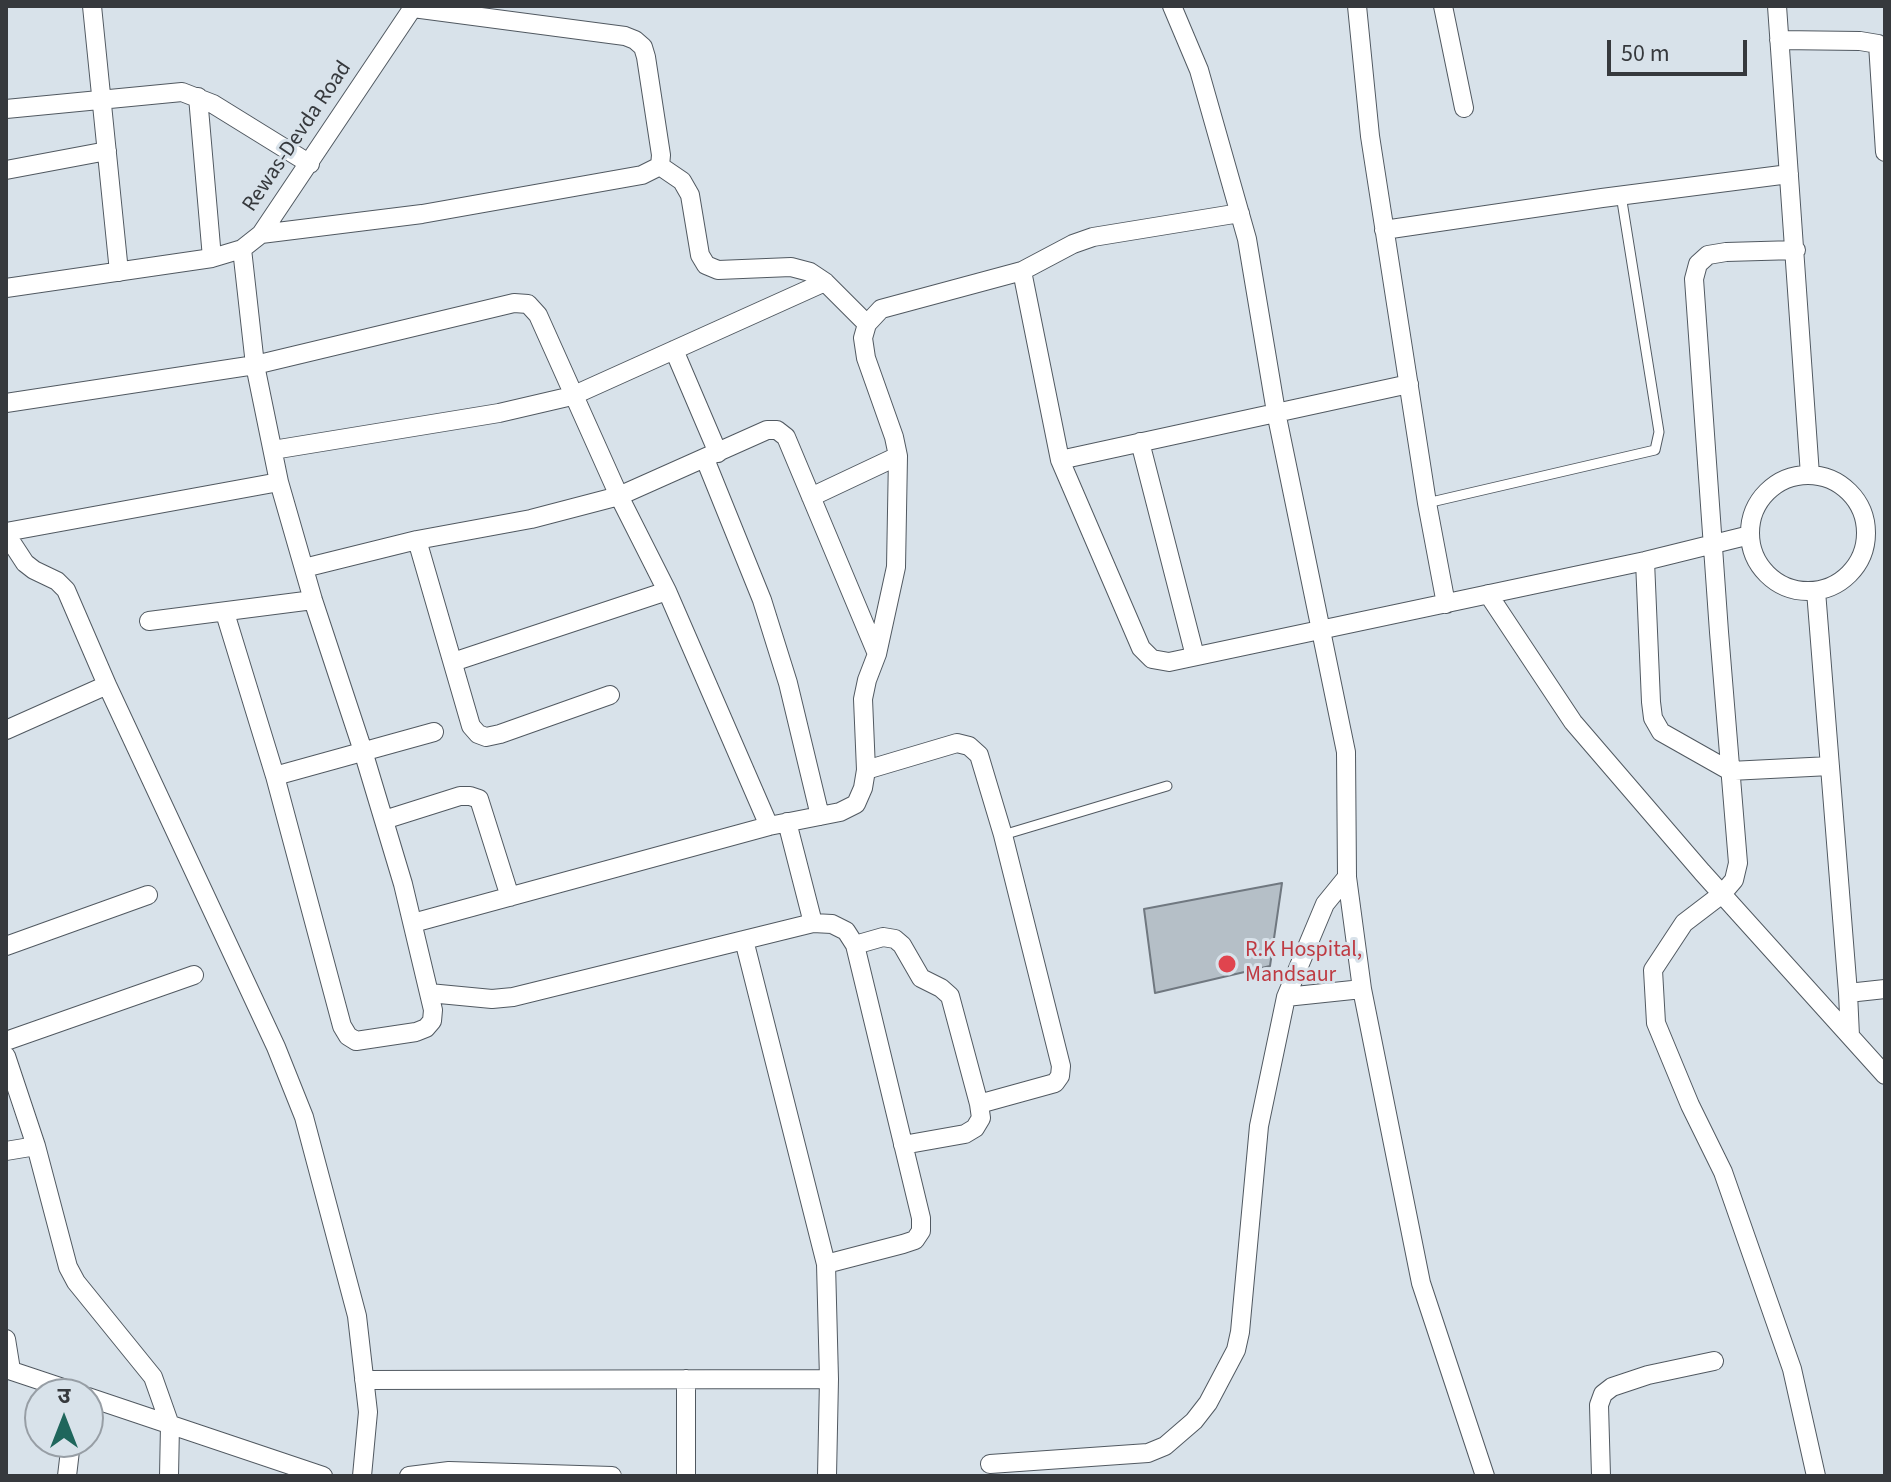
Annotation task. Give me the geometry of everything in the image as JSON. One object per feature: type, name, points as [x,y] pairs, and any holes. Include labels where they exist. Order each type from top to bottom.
[{"type":"street","points":[[92,6],[119,272]]},
{"type":"street","points":[[1172,6],[1199,70],[1247,239],[1276,412],[1346,752],[1347,877],[1362,989],[1421,1283],[1485,1476]]},
{"type":"street","points":[[1357,6],[1370,136],[1427,503],[1446,604]]},
{"type":"street","points":[[1443,6],[1464,108]]},
{"type":"street","points":[[1777,6],[1810,475]]},
{"type":"street","points":[[413,7],[625,36],[635,40],[643,47],[646,57],[660,166]]},
{"type":"street","name":"Rewas-Devda Road","points":[[6,288],[212,258],[242,249],[261,234],[413,7]]},
{"type":"street","points":[[1779,40],[1860,41],[1882,46],[1885,152]]},
{"type":"street","points":[[6,109],[174,93],[198,97],[310,164]]},
{"type":"street","points":[[198,97],[212,258]]},
{"type":"street","points":[[6,170],[107,151]]},
{"type":"street","points":[[261,234],[422,214],[642,175],[660,166]]},
{"type":"street","points":[[660,166],[682,181],[690,195],[700,255],[706,265],[718,270],[791,267],[810,272],[825,282],[867,324]]},
{"type":"street","points":[[1384,230],[1789,174]]},
{"type":"street","points":[[413,923],[778,824],[840,812],[856,804],[866,770],[863,699],[877,654],[896,567],[898,456],[866,358],[863,338],[867,324],[881,309],[1022,271],[1093,237],[1240,213]]},
{"type":"street","points":[[225,613],[275,776],[342,1026],[348,1036],[356,1041],[426,1028],[432,1021],[433,1010],[413,923],[279,482],[255,365],[242,249]]},
{"type":"street","points":[[1796,250],[1708,255],[1698,264],[1694,279],[1738,863],[1734,880],[1722,894],[1684,923],[1653,970],[1656,1023],[1690,1105],[1723,1172],[1792,1369],[1816,1476]]},
{"type":"street","points":[[1022,271],[1060,460],[1141,648],[1152,659],[1169,662],[1645,561],[1750,535]]},
{"type":"street","points":[[273,450],[471,418],[572,396],[825,282]]},
{"type":"street","points":[[6,403],[255,365],[514,303],[528,304],[538,315],[619,496],[778,824],[813,923]]},
{"type":"street","points":[[674,350],[762,600],[788,683],[820,816]]},
{"type":"street","points":[[1060,460],[1409,384]]},
{"type":"street","points":[[304,568],[417,540],[511,524],[619,496],[767,430],[777,430],[786,437],[877,654]]},
{"type":"street","points":[[1140,442],[1195,656]]},
{"type":"street","points":[[811,497],[898,456]]},
{"type":"street","points":[[1810,475],[1829,479],[1845,488],[1858,502],[1866,518],[1867,538],[1862,557],[1851,573],[1835,585],[1816,591],[1797,590],[1771,577],[1754,554],[1750,535],[1752,516],[1774,486],[1791,478],[1810,475]]},
{"type":"street","points":[[279,482],[6,533],[25,563],[57,581],[66,590],[107,685],[276,1047],[304,1117],[354,1298],[368,1412],[362,1476]]},
{"type":"street","points":[[1866,518],[1885,514]]},
{"type":"street","points":[[417,540],[471,726],[478,734],[486,737],[610,695]]},
{"type":"street","points":[[1645,561],[1653,718],[1661,732],[1730,771],[1830,766]]},
{"type":"street","points":[[453,662],[667,591]]},
{"type":"street","points":[[1816,591],[1850,1036]]},
{"type":"street","points":[[1488,594],[1573,722],[1885,1075]]},
{"type":"street","points":[[149,621],[313,600]]},
{"type":"street","points":[[6,730],[107,685]]},
{"type":"street","points":[[275,776],[434,732]]},
{"type":"street","points":[[866,770],[957,743],[969,746],[979,755],[1003,835],[1061,1066],[1055,1083],[979,1104]]},
{"type":"street","points":[[384,820],[460,796],[479,799],[510,897]]},
{"type":"street","points":[[990,1464],[1148,1453],[1165,1446],[1194,1421],[1208,1403],[1236,1350],[1240,1332],[1259,1126],[1286,997],[1325,904],[1347,877]]},
{"type":"street","points":[[6,946],[148,895]]},
{"type":"street","points":[[429,993],[492,999],[513,997],[813,923],[832,924],[846,931],[855,945],[921,1218],[921,1231],[915,1240],[826,1264]]},
{"type":"street","points":[[855,945],[883,937],[895,939],[902,945],[921,978],[950,996],[979,1104],[981,1118],[975,1128],[965,1134],[903,1145]]},
{"type":"street","points":[[744,940],[826,1264],[829,1379],[827,1476]]},
{"type":"street","points":[[6,1041],[194,975]]},
{"type":"street","points":[[1286,997],[1362,989]]},
{"type":"street","points":[[1848,993],[1885,989]]},
{"type":"street","points":[[6,1056],[36,1146],[68,1267],[76,1282],[153,1377],[170,1425],[169,1476]]},
{"type":"street","points":[[6,1151],[36,1146]]},
{"type":"street","points":[[6,1339],[9,1369],[35,1378]]},
{"type":"street","points":[[1601,1476],[1599,1405],[1603,1394],[1612,1387],[1648,1375],[1714,1361]]},
{"type":"street","points":[[686,1379],[686,1476]]},
{"type":"street","points":[[364,1380],[829,1379]]},
{"type":"street","points":[[104,1402],[323,1476]]},
{"type":"street","points":[[1092,1457],[1093,1476]]},
{"type":"street","points":[[409,1476],[449,1471],[612,1476]]},
{"type":"lane","points":[[1427,503],[1655,450],[1659,432],[1621,195]]},
{"type":"lane","points":[[1003,835],[1167,786]]},
{"type":"building","points":[[1282,883],[1270,966],[1155,993],[1144,909]]},
{"type":"place","name":"R.K Hospital, Mandsaur","points":[[1227,964]]}]
